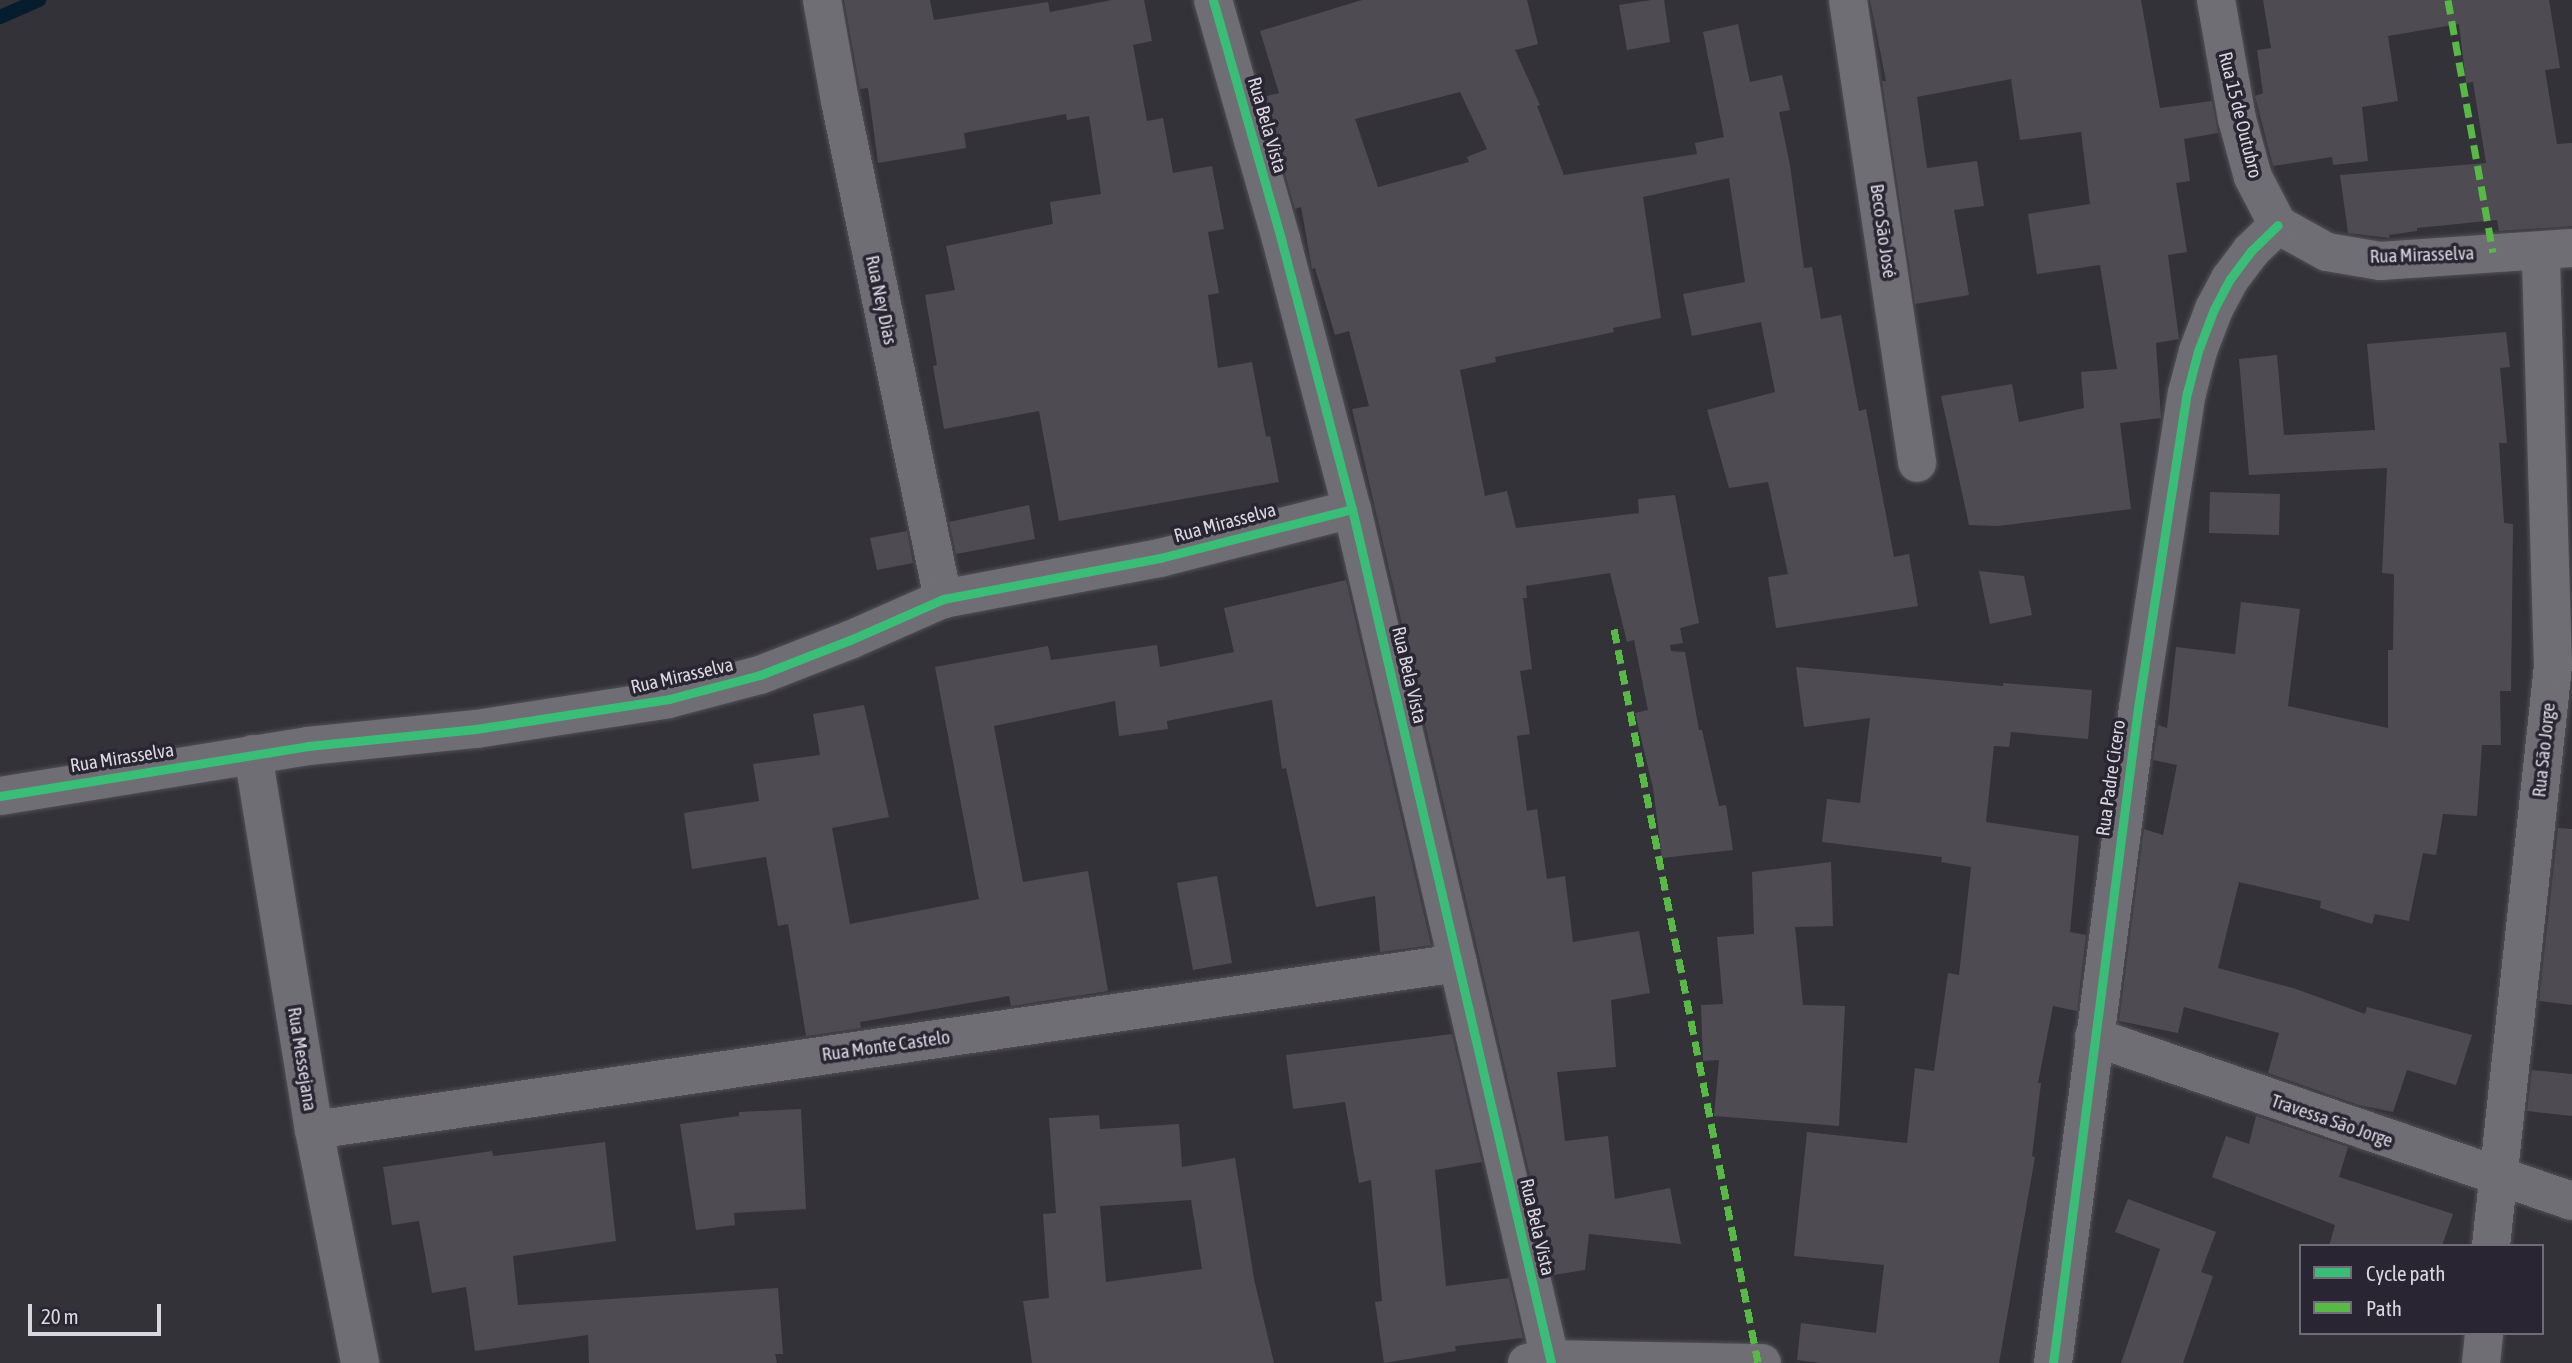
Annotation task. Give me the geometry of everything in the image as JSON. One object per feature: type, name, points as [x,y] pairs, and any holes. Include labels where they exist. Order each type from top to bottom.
[{"type":"street","name":"Rua Ney Dias","points":[[822,0],[943,599]]},
{"type":"street","name":"Rua Bela Vista","points":[[1213,0],[1281,239],[1352,509],[1458,963],[1542,1362]]},
{"type":"street","name":"Beco São José","points":[[1849,0],[1917,463]]},
{"type":"street","name":"Rua 15 de Outubro","points":[[2216,0],[2237,119],[2253,177],[2278,226]]},
{"type":"street","name":"Rua Mirasselva","points":[[2278,226],[2327,252],[2380,261],[2556,250]]},
{"type":"street","name":"Rua Padre Cicero","points":[[2053,1363],[2138,708],[2187,393],[2198,351],[2230,279],[2251,251],[2278,226]]},
{"type":"street","name":"Rua São Jorge","points":[[2491,1244],[2497,1178],[2563,665],[2556,250]]},
{"type":"street","name":"Rua Mirasselva","points":[[0,796],[253,754],[488,727],[669,699],[760,675],[850,640],[943,599],[1160,558],[1352,509]]},
{"type":"street","name":"Rua Messejana","points":[[253,754],[314,1130],[360,1363]]},
{"type":"street","name":"Rua Monte Castelo","points":[[314,1130],[1458,963]]},
{"type":"street","name":"Travessa São Jorge","points":[[2094,1037],[2497,1178],[2572,1201]]},
{"type":"street","points":[[2481,1363],[2484,1335]]},
{"type":"street","points":[[1542,1362],[1762,1363]]},
{"type":"building","points":[[844,0],[930,0],[934,20],[1048,2],[1050,12],[1112,0],[1144,0],[1152,41],[1133,45],[1147,121],[1163,118],[1173,173],[1212,166],[1224,229],[1208,232],[1219,293],[1208,295],[1218,368],[1252,362],[1266,437],[1270,436],[1279,482],[1059,521],[1039,411],[944,429],[925,295],[955,290],[946,246],[1053,224],[1050,202],[1101,194],[1089,116],[1067,120],[1066,114],[964,133],[966,148],[878,163],[868,88],[860,89]]},
{"type":"building","points":[[1362,0],[1527,0],[1538,44],[1515,50],[1540,105],[1537,106],[1564,175],[1697,154],[1695,143],[1724,137],[1703,32],[1738,24],[1750,82],[1782,75],[1790,110],[1779,112],[1790,165],[1804,268],[1812,267],[1821,319],[1841,315],[1859,411],[1866,409],[1894,557],[1909,554],[1918,606],[1776,628],[1768,577],[1788,574],[1768,482],[1729,488],[1707,410],[1775,392],[1761,322],[1692,336],[1683,294],[1745,282],[1729,178],[1643,197],[1661,318],[1613,328],[1614,332],[1495,357],[1496,362],[1460,370],[1485,496],[1507,491],[1516,528],[1639,513],[1638,499],[1675,495],[1699,623],[1680,628],[1683,643],[1670,645],[1671,651],[1685,652],[1699,730],[1702,730],[1719,806],[1726,805],[1733,850],[1662,858],[1653,788],[1635,713],[1648,710],[1634,640],[1627,642],[1610,573],[1526,586],[1527,598],[1523,598],[1532,669],[1520,671],[1530,734],[1517,736],[1527,811],[1537,809],[1547,879],[1565,876],[1573,942],[1639,931],[1650,993],[1611,1000],[1616,1067],[1557,1072],[1565,1141],[1608,1136],[1615,1199],[1670,1188],[1681,1244],[1589,1234],[1585,1270],[1553,1275],[1352,409],[1369,406],[1349,331],[1335,335],[1315,268],[1312,269],[1301,207],[1295,209],[1263,97],[1279,93],[1260,31]],"holes":[[[1460,92],[1487,149],[1467,157],[1469,162],[1378,187],[1355,119]]]},
{"type":"building","points":[[1664,0],[1670,42],[1627,50],[1619,5]]},
{"type":"building","points":[[1870,0],[2141,0],[2160,108],[2212,101],[2218,133],[2184,139],[2190,181],[2176,183],[2187,252],[2168,255],[2179,339],[2156,343],[2161,418],[2120,423],[2131,509],[1998,526],[1969,525],[1941,396],[2012,384],[2019,422],[2084,408],[2081,372],[2117,369],[2100,265],[2037,274],[2028,214],[2090,204],[2081,132],[2020,140],[2011,79],[1917,97],[1927,168],[1977,161],[1984,206],[1954,210],[1969,295],[1915,304],[1882,81],[1886,81]]},
{"type":"building","points":[[2263,0],[2549,0],[2560,68],[2545,70],[2557,144],[2572,143],[2572,226],[2499,231],[2497,220],[2417,228],[2417,231],[2389,235],[2390,238],[2348,233],[2340,175],[2486,163],[2473,82],[2466,83],[2459,24],[2388,36],[2398,101],[2362,107],[2368,161],[2333,165],[2332,157],[2273,166],[2255,96],[2263,93],[2257,50],[2271,48]]},
{"type":"building","points":[[2506,332],[2510,367],[2500,368],[2507,443],[2499,443],[2504,523],[2513,524],[2511,691],[2500,691],[2501,745],[2482,745],[2477,816],[2443,814],[2436,855],[2423,853],[2409,921],[2375,914],[2372,924],[2320,908],[2321,901],[2239,882],[2218,968],[2293,988],[2365,1014],[2367,1007],[2472,1035],[2456,1085],[2407,1070],[2393,1112],[2359,1105],[2268,1073],[2279,1033],[2184,1007],[2178,1033],[2119,1021],[2144,829],[2163,835],[2177,765],[2153,760],[2158,725],[2167,728],[2176,647],[2235,654],[2241,602],[2300,609],[2288,706],[2388,728],[2388,650],[2393,650],[2394,574],[2382,573],[2387,468],[2249,475],[2239,359],[2277,355],[2284,435],[2375,430],[2367,344]]},
{"type":"building","points":[[2210,492],[2280,494],[2279,535],[2209,533]]},
{"type":"building","points":[[1029,505],[1035,539],[956,554],[949,522]]},
{"type":"building","points":[[907,531],[913,563],[877,570],[870,538]]},
{"type":"building","points":[[1979,571],[2024,576],[2032,615],[1990,624]]},
{"type":"building","points":[[1346,580],[1431,945],[1380,952],[1375,896],[1316,907],[1286,768],[1282,769],[1272,700],[1167,721],[1168,729],[1119,736],[1115,701],[994,726],[1023,882],[1088,871],[1108,991],[1011,1006],[1009,996],[860,1022],[861,1028],[806,1036],[788,924],[778,926],[766,857],[692,869],[684,813],[759,801],[753,764],[820,755],[813,714],[864,705],[889,817],[832,828],[850,924],[979,899],[935,667],[1048,646],[1051,660],[1157,645],[1160,667],[1234,652],[1224,608]]},
{"type":"building","points":[[1796,667],[2003,686],[2003,683],[2092,690],[2088,739],[2011,732],[2009,747],[1994,746],[1986,822],[2079,836],[2070,932],[2086,935],[2077,1011],[2053,1006],[2038,1083],[2041,1083],[2032,1156],[2035,1157],[1999,1363],[1821,1363],[1797,1360],[1801,1323],[1876,1333],[1884,1265],[1794,1256],[1807,1132],[1907,1143],[1915,1068],[1934,1071],[1948,973],[1959,975],[1971,867],[1941,862],[1942,857],[1822,842],[1827,799],[1860,803],[1870,718],[1804,727]]},
{"type":"building","points":[[2558,828],[2572,829],[2572,1005],[2539,1001]]},
{"type":"building","points":[[1831,862],[1833,926],[1795,927],[1803,1005],[1845,1006],[1839,1126],[1714,1116],[1719,1060],[1703,1061],[1701,1005],[1723,1004],[1717,937],[1754,934],[1752,872]]},
{"type":"building","points":[[1217,876],[1232,963],[1193,970],[1177,883]]},
{"type":"building","points":[[1452,1034],[1482,1162],[1435,1170],[1446,1286],[1509,1278],[1523,1338],[1455,1346],[1456,1351],[1384,1363],[1375,1302],[1382,1301],[1371,1180],[1359,1183],[1345,1102],[1293,1109],[1286,1055]]},
{"type":"building","points":[[2532,1070],[2572,1074],[2572,1116],[2527,1111]]},
{"type":"building","points":[[801,1109],[806,1209],[734,1213],[735,1225],[696,1230],[680,1124],[739,1116],[739,1112]]},
{"type":"building","points":[[1099,1115],[1100,1129],[1179,1124],[1182,1167],[1235,1158],[1254,1279],[1274,1363],[1032,1363],[1023,1301],[1049,1298],[1043,1214],[1056,1213],[1049,1118]],"holes":[[[1191,1200],[1202,1269],[1106,1282],[1100,1206]]]},
{"type":"building","points":[[2256,1116],[2348,1147],[2339,1177],[2453,1214],[2443,1244],[2330,1244],[2335,1225],[2212,1177],[2226,1136],[2249,1144]]},
{"type":"building","points":[[605,1142],[616,1241],[513,1256],[518,1305],[778,1288],[783,1354],[775,1354],[777,1363],[589,1363],[588,1335],[475,1351],[466,1287],[432,1293],[419,1221],[392,1225],[383,1167],[492,1151],[493,1156]]},
{"type":"building","points":[[2128,1199],[2216,1232],[2201,1272],[2213,1276],[2183,1363],[2121,1363],[2160,1249],[2115,1232]]},
{"type":"waterway","points":[[0,17],[39,0]]},
{"type":"marked path","points":[[2448,0],[2493,252]]},
{"type":"marked path","points":[[1614,629],[1758,1362]]},
{"type":"cycle path","points":[[1213,0],[1281,239],[1352,509],[1551,1363]]},
{"type":"cycle path","points":[[2053,1363],[2138,708],[2187,393],[2198,351],[2214,309],[2230,279],[2251,251],[2278,225]]},
{"type":"cycle path","points":[[0,796],[308,746],[476,729],[669,699],[760,675],[850,640],[943,599],[1160,558],[1352,509]]}]
